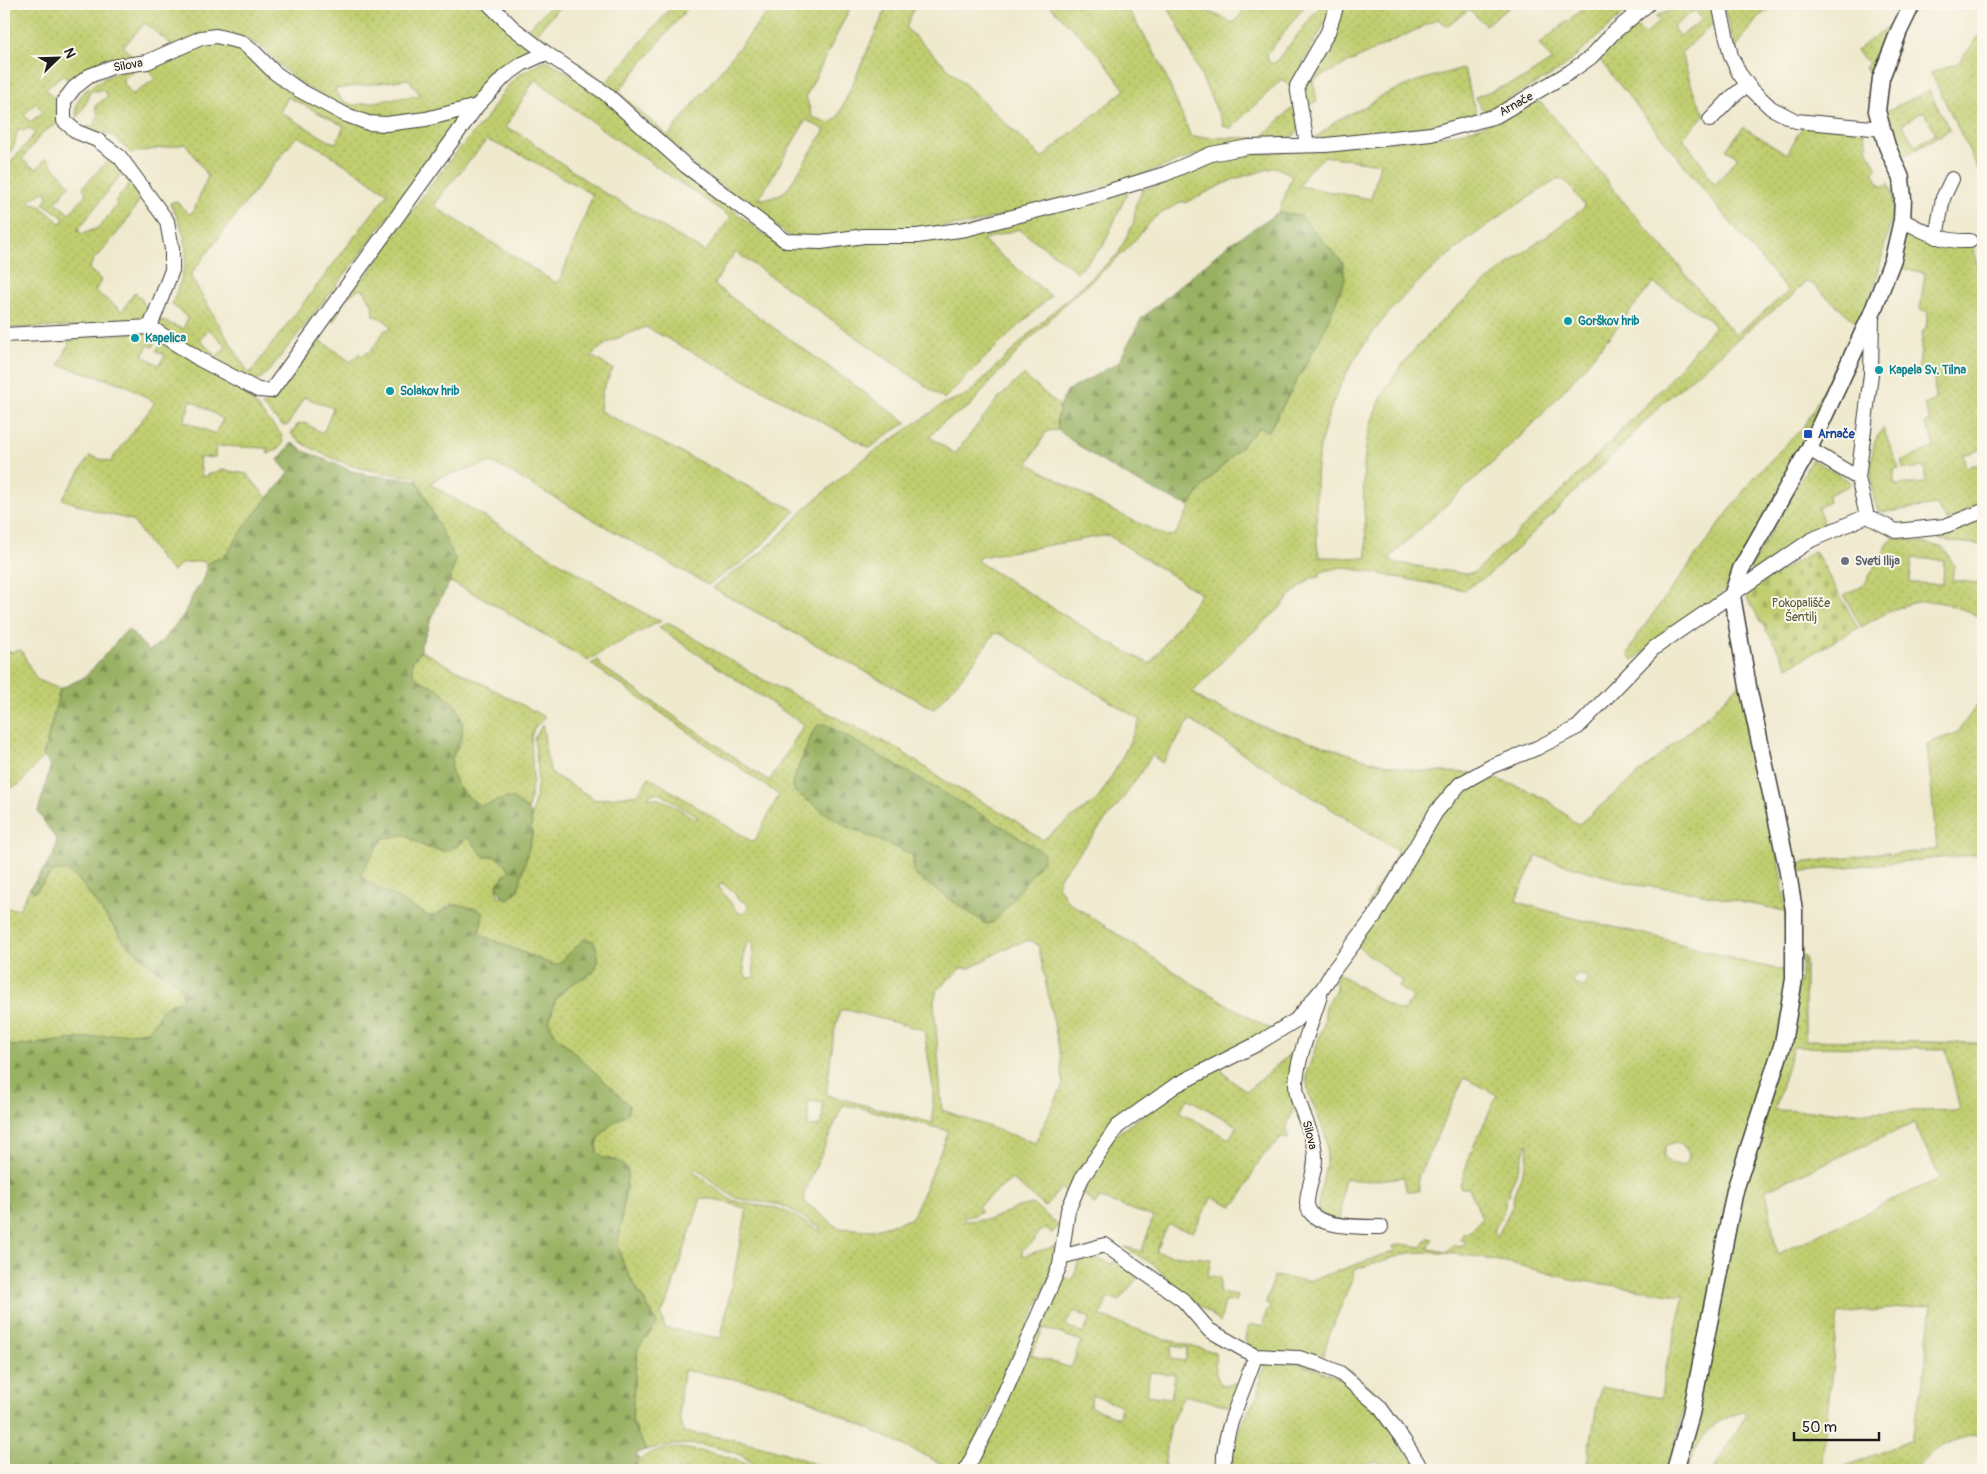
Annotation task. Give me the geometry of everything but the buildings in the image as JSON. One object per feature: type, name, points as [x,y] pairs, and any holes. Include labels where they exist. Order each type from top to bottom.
[{"type":"street","name":"Arnače","points":[[489,4],[512,27],[546,54],[604,93],[686,166],[786,242],[821,242],[864,236],[917,236],[966,229],[1097,195],[1165,174],[1211,154],[1248,148],[1326,145],[1431,134],[1496,116],[1563,77],[1591,57],[1613,33],[1648,4]]},
{"type":"street","points":[[1307,145],[1297,86],[1328,32],[1337,4]]},
{"type":"street","points":[[1720,4],[1731,56],[1739,73],[1747,85],[1771,108],[1796,121],[1883,129]]},
{"type":"street","points":[[1675,1470],[1691,1414],[1736,1190],[1783,1042],[1794,979],[1794,910],[1749,692],[1732,596],[1741,569],[1809,449],[1872,313],[1893,259],[1902,220],[1901,178],[1887,146],[1877,111],[1881,78],[1899,31],[1912,4]]},
{"type":"street","name":"Silova","points":[[150,327],[163,288],[172,270],[172,249],[167,221],[120,157],[97,140],[77,132],[64,121],[64,101],[74,88],[89,76],[112,66],[147,62],[201,38],[216,36],[241,42],[274,72],[299,90],[344,114],[368,124],[426,120],[477,106]]},
{"type":"street","points":[[4,335],[150,327],[201,360],[250,386],[258,390],[272,391],[477,106],[505,76],[522,64],[546,54]]},
{"type":"street","points":[[1710,120],[1732,97],[1747,85]]},
{"type":"street","points":[[1936,237],[1943,198],[1952,179]]},
{"type":"street","points":[[1902,220],[1936,237],[1956,241],[1970,241]]},
{"type":"street","points":[[1872,313],[1871,374],[1858,478],[1868,516],[1896,531],[1945,526],[1983,511]]},
{"type":"street","points":[[1809,449],[1858,478]]},
{"type":"street","points":[[966,1470],[998,1408],[1060,1265],[1068,1210],[1082,1178],[1117,1128],[1176,1086],[1257,1044],[1296,1020],[1323,988],[1376,914],[1436,812],[1460,784],[1492,766],[1537,748],[1578,727],[1654,648],[1811,540],[1868,516]]},
{"type":"street","name":"Silova","points":[[1323,988],[1303,1048],[1296,1084],[1298,1101],[1312,1136],[1315,1156],[1314,1175],[1307,1204],[1312,1215],[1343,1227],[1381,1227]]},
{"type":"street","points":[[1061,1257],[1105,1246],[1183,1300],[1209,1330],[1255,1356],[1299,1358],[1340,1373],[1380,1406],[1422,1470]]},
{"type":"street","points":[[1224,1470],[1222,1454],[1255,1356]]},
{"type":"green space","points":[[4,4],[485,4],[533,51],[475,103],[419,118],[364,120],[295,80],[258,44],[237,37],[173,46],[145,23],[123,47],[137,59],[70,88],[69,80],[62,75],[46,89],[52,97],[60,97],[59,120],[57,124],[43,132],[22,159],[37,169],[46,158],[70,185],[56,202],[69,214],[86,194],[83,187],[114,154],[137,192],[139,201],[123,226],[99,255],[95,257],[89,269],[101,280],[95,291],[122,311],[135,292],[141,298],[149,314],[145,325],[10,328],[4,324],[4,162],[9,165],[35,133],[29,128],[23,131],[19,129],[14,146],[4,160]],"holes":[[[409,79],[420,95],[355,105],[343,100],[335,89]],[[36,103],[43,112],[30,122],[24,115]],[[121,174],[130,183],[115,202],[117,204],[100,227],[83,234],[77,231]],[[46,191],[48,198],[43,203],[64,218],[61,224],[38,204],[32,205],[29,200]]]},
{"type":"green space","points":[[553,4],[562,4],[537,33],[606,83],[674,4],[691,4],[618,92],[668,136],[774,4],[852,4],[806,96],[812,117],[830,123],[838,117],[888,4],[916,4],[906,28],[1042,158],[1125,90],[1100,56],[1048,4],[1125,4],[1160,62],[1191,137],[1261,138],[1294,106],[1288,84],[1282,79],[1231,128],[1224,126],[1176,21],[1165,4],[1192,4],[1234,23],[1249,4],[1306,4],[1267,54],[1268,61],[1274,64],[1322,4],[1335,4],[1303,64],[1299,129],[1294,136],[1220,146],[1119,183],[971,224],[795,240],[693,165],[667,138],[544,47],[527,29]],"holes":[[[806,120],[825,130],[786,191],[772,198],[759,199]]]},
{"type":"green space","points":[[1340,4],[1514,4],[1485,25],[1469,9],[1448,26],[1438,19],[1313,80],[1317,101],[1303,109],[1301,92]]},
{"type":"green space","points":[[1589,4],[1632,4],[1632,6],[1560,70],[1487,111],[1481,108],[1475,97],[1523,79],[1552,60],[1539,44]]},
{"type":"green space","points":[[1676,4],[1715,4],[1718,19],[1681,53],[1694,93],[1705,114],[1683,138],[1715,185],[1738,157],[1726,150],[1743,127],[1787,154],[1803,125],[1862,129],[1868,145],[1866,147],[1876,167],[1874,174],[1881,187],[1889,183],[1893,197],[1893,212],[1872,297],[1828,401],[1810,424],[1794,462],[1723,592],[1717,599],[1633,660],[1628,654],[1635,639],[1755,476],[1806,424],[1854,329],[1856,322],[1813,285],[1805,281],[1791,297],[1753,326],[1665,401],[1616,452],[1491,573],[1465,590],[1342,567],[1320,572],[1320,577],[1311,578],[1291,595],[1279,609],[1236,647],[1193,692],[1205,702],[1260,725],[1371,761],[1418,771],[1472,773],[1372,910],[1368,905],[1398,851],[1190,720],[1162,763],[1152,755],[1125,796],[1059,878],[1058,885],[1067,901],[1193,984],[1266,1027],[1272,1029],[1289,1016],[1311,984],[1318,987],[1298,1011],[1280,1026],[1224,1054],[1115,1124],[1069,1196],[1061,1188],[1045,1207],[1012,1179],[978,1206],[981,1211],[973,1216],[964,1216],[965,1221],[991,1219],[1018,1207],[1033,1204],[1059,1226],[1052,1233],[1046,1229],[1038,1232],[1034,1241],[1022,1250],[1022,1256],[1060,1245],[1059,1256],[963,1470],[936,1470],[940,1463],[784,1388],[684,1370],[680,1420],[684,1432],[720,1437],[774,1449],[825,1470],[763,1470],[740,1455],[705,1446],[682,1445],[646,1450],[632,1423],[634,1384],[638,1348],[657,1324],[625,1267],[618,1246],[628,1171],[619,1161],[603,1158],[597,1152],[597,1145],[603,1133],[629,1108],[629,1105],[555,1034],[549,1022],[556,999],[571,984],[594,972],[584,940],[558,965],[553,965],[483,936],[479,932],[483,914],[451,904],[434,916],[428,916],[365,880],[361,873],[383,838],[405,835],[422,845],[437,850],[444,850],[452,848],[468,837],[484,857],[495,856],[510,869],[497,884],[498,896],[509,899],[518,890],[532,835],[531,819],[537,789],[538,770],[534,738],[543,724],[546,753],[551,773],[596,800],[638,794],[649,777],[751,841],[755,840],[779,795],[591,664],[598,660],[601,666],[769,781],[804,725],[659,628],[667,622],[762,679],[898,749],[948,783],[1010,817],[1042,840],[1098,799],[1120,762],[1140,720],[999,633],[994,634],[966,672],[934,709],[712,588],[752,560],[773,542],[805,509],[854,466],[945,403],[967,395],[1046,318],[1118,254],[1134,222],[1135,206],[1143,189],[1154,187],[1203,166],[1236,156],[1451,135],[1475,129],[1536,101],[1541,103],[1576,142],[1621,199],[1675,261],[1735,335],[1788,292],[1598,58],[1632,24],[1645,34],[1660,21],[1656,16],[1667,12]],"holes":[[[1695,10],[1702,20],[1679,37],[1673,27]],[[1325,156],[1380,164],[1371,199],[1299,186],[1308,171]],[[1276,167],[1292,175],[1279,212],[1301,217],[1322,335],[1269,431],[1259,427],[1201,489],[1189,506],[1175,535],[1166,536],[1107,508],[1028,463],[1047,431],[1058,430],[1057,420],[1060,406],[1023,375],[996,401],[955,454],[930,437],[943,422],[970,406],[1025,344],[1068,301],[1124,252],[1155,217],[1183,201],[1185,203],[1234,179]],[[1560,178],[1568,183],[1585,207],[1488,280],[1455,308],[1424,339],[1398,371],[1378,405],[1367,440],[1363,484],[1367,558],[1320,557],[1317,546],[1316,497],[1318,460],[1333,403],[1353,362],[1379,324],[1411,289],[1483,228]],[[1653,283],[1710,320],[1714,327],[1664,386],[1568,485],[1475,572],[1465,574],[1392,562],[1390,558],[1532,425],[1564,391]],[[1108,535],[1201,594],[1150,664],[1108,642],[977,561],[980,557]],[[813,732],[986,924],[913,872],[913,858],[911,854],[795,792],[792,783]],[[658,792],[698,817],[695,819],[667,802],[649,798],[649,795]],[[722,883],[734,892],[737,898],[748,904],[748,909],[743,913],[738,912],[719,888],[719,885]],[[1030,940],[1038,945],[1061,1058],[1063,1085],[1035,1143],[942,1110],[934,1001],[937,990],[961,968],[970,968],[1010,946]],[[748,942],[752,942],[754,975],[751,978],[746,978],[743,964]],[[840,1010],[847,1010],[924,1030],[933,1088],[933,1123],[826,1095],[834,1033]],[[808,1101],[823,1103],[822,1125],[808,1127]],[[843,1105],[949,1131],[914,1214],[910,1219],[872,1230],[838,1228],[804,1201],[804,1194]],[[696,1168],[720,1188],[740,1199],[766,1202],[788,1208],[820,1227],[820,1231],[777,1208],[741,1203],[728,1198],[693,1171]],[[701,1198],[719,1200],[747,1209],[721,1338],[665,1328],[661,1314],[669,1298]]]},
{"type":"green space","points":[[1723,4],[1779,4],[1759,16],[1735,49]]},
{"type":"green space","points":[[1900,17],[1880,66],[1872,73],[1865,68],[1869,63],[1856,51]]},
{"type":"green space","points":[[1983,31],[1983,179],[1931,73],[1958,63]]},
{"type":"green space","points":[[223,38],[365,125],[465,112],[356,260],[269,371],[259,380],[246,383],[157,326],[161,320],[183,329],[188,318],[172,304],[182,276],[186,253],[182,231],[170,203],[176,201],[189,214],[193,212],[208,176],[186,144],[131,153],[113,136],[85,128],[94,125],[98,114],[95,106],[108,96],[102,89],[98,92],[94,90],[89,93],[88,100],[77,118],[76,108],[79,99],[94,84],[132,66],[134,70],[122,80],[132,95],[155,79],[146,65],[172,58]],"holes":[[[288,97],[344,126],[336,143],[329,141],[280,112]],[[298,136],[323,150],[388,193],[249,374],[192,279],[191,274]],[[209,329],[226,346],[217,357],[200,340]]]},
{"type":"green space","points":[[545,59],[592,88],[710,191],[760,232],[778,243],[833,244],[921,239],[1129,189],[1103,246],[1078,272],[1019,229],[982,240],[1051,296],[944,399],[736,252],[714,285],[907,423],[891,432],[870,448],[646,327],[617,338],[596,351],[591,356],[613,369],[602,391],[600,411],[796,511],[751,556],[708,585],[492,462],[437,478],[430,484],[652,618],[661,621],[601,652],[588,661],[481,597],[450,582],[455,561],[416,477],[378,472],[348,464],[305,445],[291,434],[298,424],[305,423],[320,432],[324,431],[333,408],[304,397],[288,425],[282,425],[262,406],[275,397],[314,340],[323,336],[311,347],[312,349],[321,341],[351,362],[359,353],[361,356],[371,351],[385,330],[390,329],[391,327],[386,322],[374,316],[373,306],[365,291],[359,289],[345,299],[334,321],[328,320],[344,293],[367,275],[427,190],[488,116],[506,88],[516,77]],"holes":[[[535,79],[607,133],[731,217],[705,252],[598,189],[517,132],[505,128]],[[487,140],[526,157],[593,195],[561,277],[556,283],[435,205],[445,190]]]},
{"type":"green space","points":[[1464,69],[1476,112],[1475,116],[1401,131],[1327,139],[1316,137],[1337,120],[1370,104],[1379,97],[1417,81]]},
{"type":"green space","points":[[1929,91],[1950,130],[1905,155],[1882,113]],"holes":[[[1924,111],[1936,134],[1915,146],[1902,124]]]},
{"type":"green space","points":[[1279,212],[1301,216],[1343,263],[1345,280],[1322,335],[1268,432],[1259,427],[1201,489],[1189,506],[1121,472],[1088,452],[1058,430],[1057,420],[1060,406],[1067,391],[1118,363],[1142,318],[1228,245]]},
{"type":"green space","points":[[1909,228],[1974,244],[1978,270],[1983,270],[1983,449],[1963,455],[1966,467],[1983,463],[1983,509],[1947,520],[1937,505],[1885,512],[1879,511],[1873,497],[1871,469],[1873,452],[1875,441],[1883,428],[1899,469],[1894,470],[1894,485],[1926,483],[1924,467],[1904,469],[1901,462],[1934,447],[1931,433],[1925,424],[1930,421],[1924,405],[1935,400],[1934,373],[1918,375],[1923,330],[1926,328],[1928,312],[1920,309],[1925,273],[1901,268],[1899,259]]},
{"type":"green space","points":[[148,332],[158,336],[153,347],[148,345],[143,356],[159,365],[165,355],[156,351],[163,340],[246,391],[260,411],[281,434],[283,444],[268,454],[267,448],[216,446],[215,457],[199,458],[202,477],[222,470],[247,474],[267,498],[226,555],[206,564],[202,561],[184,562],[172,571],[162,561],[132,520],[102,513],[62,499],[90,456],[110,462],[155,403],[126,385],[59,365],[69,344],[66,341],[30,340]],"holes":[[[191,400],[223,419],[215,434],[184,421]]]},
{"type":"green space","points":[[292,443],[304,451],[352,471],[366,475],[417,480],[456,561],[450,582],[439,601],[421,645],[421,651],[412,661],[413,673],[420,680],[441,691],[459,712],[463,726],[451,765],[454,779],[458,786],[468,797],[481,806],[506,798],[514,799],[528,810],[531,815],[532,835],[518,891],[508,899],[502,897],[497,884],[510,869],[495,856],[484,857],[468,837],[457,846],[446,851],[423,846],[405,835],[383,838],[361,873],[365,880],[428,916],[439,914],[455,905],[477,909],[483,914],[479,932],[483,936],[553,965],[558,964],[584,939],[594,941],[597,965],[587,976],[563,990],[555,1001],[549,1022],[555,1034],[629,1105],[628,1113],[602,1134],[597,1145],[597,1152],[603,1158],[619,1161],[628,1171],[618,1246],[630,1277],[657,1324],[638,1348],[632,1423],[646,1450],[636,1454],[639,1459],[634,1470],[4,1470],[4,1045],[16,1046],[148,1031],[153,1026],[162,1009],[180,1001],[183,997],[181,988],[175,981],[153,967],[124,941],[79,880],[65,870],[53,872],[34,892],[30,888],[53,856],[57,841],[38,812],[51,765],[43,757],[60,689],[85,677],[128,629],[149,651],[162,641],[183,616],[193,595],[205,577],[206,564],[226,555],[248,522],[289,473],[278,460]]},
{"type":"green space","points":[[1812,459],[1851,482],[1849,486],[1828,495],[1829,502],[1818,508],[1827,530],[1751,576],[1751,567]]},
{"type":"green space","points":[[1983,515],[1983,545],[1940,540],[1936,536],[1938,532]]},
{"type":"green space","points":[[1892,537],[1943,547],[1954,565],[1952,580],[1983,584],[1983,618],[1948,604],[1921,602],[1895,609],[1861,627],[1844,595],[1861,587],[1866,582]],"holes":[[[1912,558],[1944,560],[1943,584],[1910,583]]]},
{"type":"green space","name":"Pokopališče Šentilj","points":[[1815,551],[1858,628],[1788,667],[1744,593]]},
{"type":"green space","points":[[21,650],[36,679],[60,689],[43,757],[20,784],[4,791],[4,653]]},
{"type":"green space","points":[[421,651],[545,717],[534,728],[531,737],[533,779],[528,810],[510,800],[501,800],[481,806],[468,797],[458,786],[454,779],[451,764],[462,738],[461,723],[455,707],[450,701],[438,690],[416,678],[413,674],[412,661]]},
{"type":"green space","points":[[1741,682],[1774,832],[1792,948],[1782,1023],[1668,1470],[1586,1470],[1600,1387],[1661,1398],[1665,1371],[1684,1296],[1570,1279],[1511,1263],[1457,1254],[1422,1252],[1408,1253],[1356,1269],[1329,1336],[1322,1359],[1353,1373],[1396,1412],[1435,1470],[1427,1470],[1359,1384],[1259,1351],[1249,1346],[1245,1340],[1247,1328],[1251,1324],[1263,1327],[1266,1311],[1270,1309],[1270,1306],[1266,1304],[1274,1276],[1308,1281],[1395,1251],[1393,1246],[1401,1244],[1422,1247],[1428,1238],[1433,1239],[1429,1249],[1447,1252],[1454,1245],[1462,1246],[1466,1241],[1460,1239],[1463,1234],[1470,1231],[1482,1218],[1469,1188],[1461,1188],[1460,1185],[1472,1150],[1497,1095],[1464,1078],[1418,1177],[1419,1191],[1406,1191],[1404,1177],[1369,1181],[1344,1179],[1340,1223],[1320,1213],[1318,1204],[1327,1159],[1326,1138],[1309,1096],[1306,1075],[1324,1023],[1326,1005],[1336,990],[1336,972],[1395,1009],[1404,1011],[1413,998],[1398,987],[1402,981],[1356,945],[1446,802],[1483,775],[1526,789],[1550,802],[1578,825],[1709,714]],"holes":[[[1536,856],[1636,885],[1682,890],[1785,911],[1787,971],[1744,962],[1653,936],[1569,917],[1516,900]],[[1576,974],[1588,977],[1584,987],[1573,984]],[[1674,1142],[1684,1146],[1689,1154],[1686,1164],[1674,1165],[1668,1162],[1664,1157],[1666,1146]],[[1528,1144],[1527,1160],[1514,1194],[1513,1204],[1497,1237],[1494,1230],[1504,1210],[1505,1199],[1510,1194],[1509,1191]]]},
{"type":"green space","points":[[1983,696],[1983,854],[1794,872],[1791,864],[1888,852],[1890,855],[1937,849],[1927,744],[1958,732]]},
{"type":"green space","points":[[825,724],[998,824],[1044,853],[1043,860],[996,920],[986,924],[915,875],[911,854],[845,826],[795,792],[792,783],[813,732],[818,725]]},
{"type":"green space","points":[[65,869],[79,880],[124,941],[153,967],[175,981],[181,988],[183,997],[180,1001],[168,1005],[148,1031],[16,1046],[4,1045],[4,908],[19,909],[30,888],[35,892],[53,872]]},
{"type":"green space","points":[[1802,955],[1805,957],[1805,1040],[1983,1043],[1983,1433],[1945,1444],[1929,1455],[1918,1470],[1836,1470],[1912,1440],[1924,1376],[1932,1305],[1838,1314],[1821,1470],[1713,1470],[1747,1414],[1744,1412],[1722,1420],[1707,1432],[1696,1449],[1687,1470],[1680,1470],[1739,1200],[1801,976]],"holes":[[[1793,1047],[1946,1049],[1960,1110],[1856,1112],[1775,1110]],[[1914,1123],[1940,1178],[1777,1254],[1766,1190]]]},
{"type":"green space","points":[[1300,1050],[1295,1104],[1287,1126],[1288,1139],[1279,1137],[1276,1144],[1262,1157],[1241,1196],[1233,1206],[1212,1197],[1193,1232],[1168,1225],[1156,1252],[1211,1259],[1208,1275],[1220,1278],[1220,1293],[1238,1296],[1236,1302],[1225,1301],[1220,1323],[1179,1290],[1154,1265],[1124,1247],[1142,1251],[1153,1217],[1099,1198],[1095,1205],[1084,1194],[1081,1185],[1111,1138],[1203,1073],[1220,1068],[1231,1080],[1247,1091],[1291,1053]],"holes":[[[1189,1099],[1237,1126],[1229,1139],[1180,1112],[1183,1105]]]},
{"type":"green space","points":[[1096,1254],[1095,1258],[1112,1264],[1117,1258],[1139,1276],[1119,1300],[1108,1298],[1100,1316],[1164,1339],[1215,1352],[1216,1374],[1221,1385],[1243,1382],[1232,1407],[1184,1395],[1170,1425],[1164,1470],[970,1470],[1059,1277],[1073,1279],[1080,1257]],"holes":[[[1074,1311],[1090,1318],[1083,1334],[1065,1325]],[[1044,1328],[1081,1341],[1071,1368],[1031,1355]],[[1172,1346],[1188,1348],[1185,1361],[1170,1359]],[[1150,1372],[1175,1375],[1171,1398],[1146,1395]],[[1092,1395],[1121,1406],[1119,1418],[1090,1407]]]},
{"type":"green space","points":[[1264,1358],[1330,1370],[1372,1402],[1421,1470],[1390,1470],[1376,1461],[1347,1470],[1233,1470],[1233,1452],[1238,1431],[1259,1392],[1260,1375],[1265,1366]]},
{"type":"green space","points":[[680,1448],[729,1458],[756,1470],[634,1470],[641,1459],[652,1452]]},
{"type":"place","name":"Gorškov hrib","points":[[1568,321]]},
{"type":"place","name":"Kapelica","points":[[135,338]]},
{"type":"place","name":"Kapela Sv. Tilna","points":[[1879,370]]},
{"type":"place","name":"Solakov hrib","points":[[390,391]]},
{"type":"place","name":"Arnače","points":[[1808,434]]},
{"type":"place","name":"Sveti Ilija","points":[[1845,561]]}]
